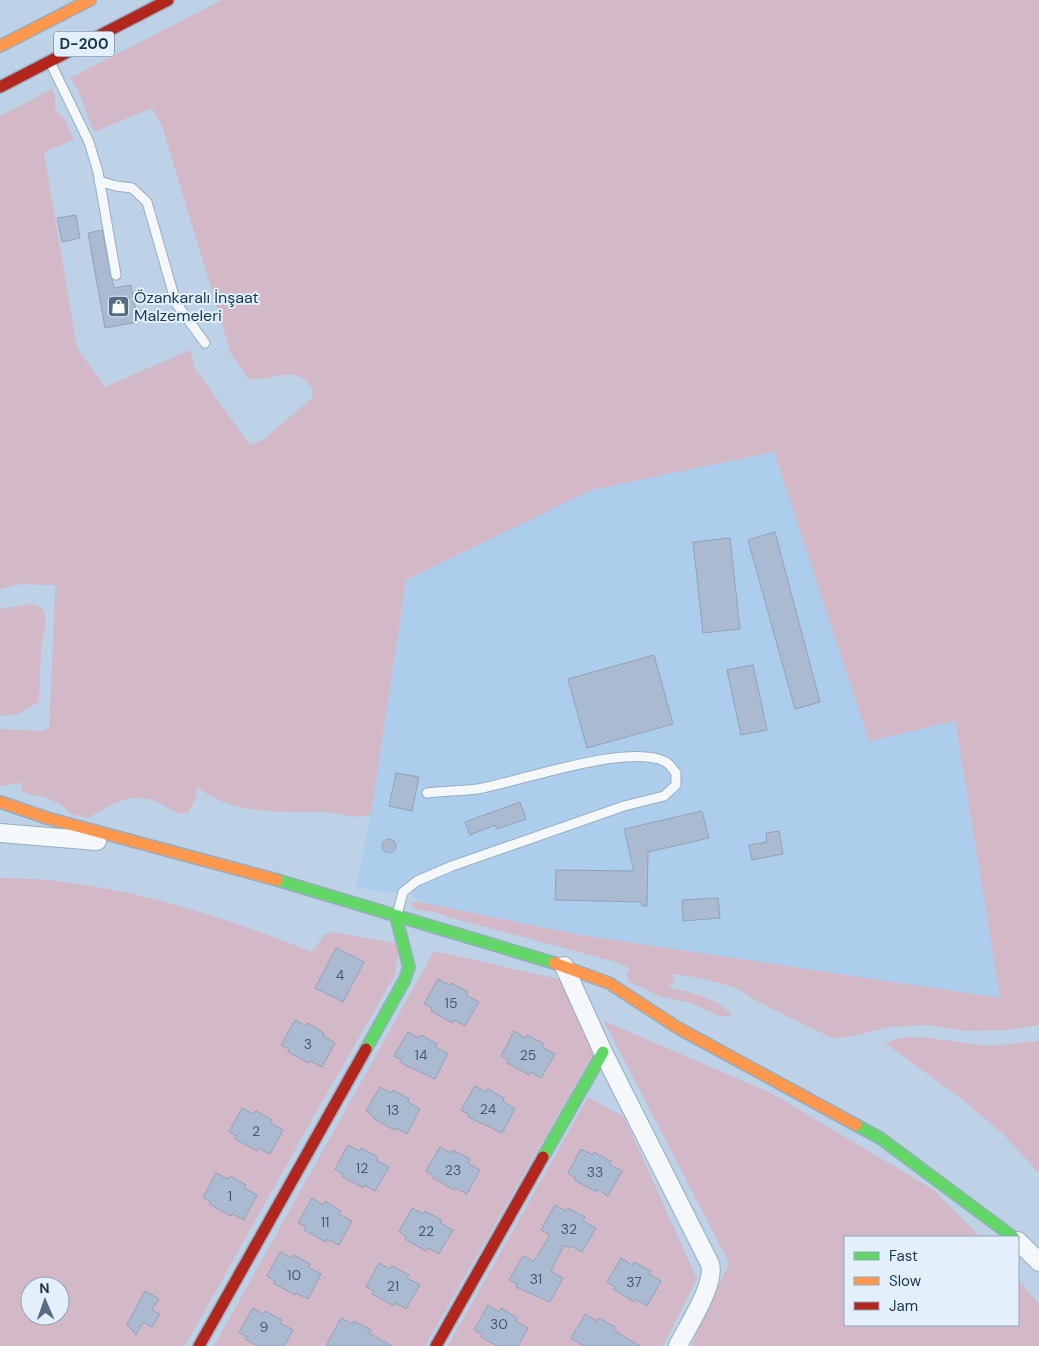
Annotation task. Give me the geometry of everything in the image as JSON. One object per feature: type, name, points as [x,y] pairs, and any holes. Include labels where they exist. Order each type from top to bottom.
[{"type":"main road","name":"D-200","points":[[0,46],[90,0]]},
{"type":"main road","name":"D-200","points":[[0,87],[168,0]]},
{"type":"main road","points":[[0,802],[47,818],[165,850],[564,966],[609,983],[678,1028],[880,1138],[1012,1236]]},
{"type":"main road","points":[[199,1346],[404,981],[409,961],[396,917]]},
{"type":"main road","points":[[436,1346],[603,1052]]},
{"type":"street","points":[[0,833],[46,835],[165,850]]},
{"type":"street","points":[[564,966],[603,1052],[712,1270],[708,1285],[678,1346]]},
{"type":"street","points":[[1019,1242],[1039,1262]]},
{"type":"lane","points":[[49,62],[89,142],[100,181],[116,275]]},
{"type":"lane","points":[[100,181],[132,188],[147,202],[176,303],[205,343]]},
{"type":"lane","points":[[396,917],[403,892],[417,881],[452,866],[624,806],[664,796],[676,785],[676,773],[666,762],[644,757],[609,759],[570,766],[478,788],[427,793]]},
{"type":"shaded area","points":[[222,0],[1039,0],[1039,1025],[1009,1030],[965,1031],[930,1025],[891,1027],[848,1037],[832,1038],[760,1003],[734,987],[695,977],[672,974],[674,982],[668,987],[711,1000],[727,1010],[732,1016],[719,1016],[691,1003],[659,996],[628,981],[626,972],[631,969],[616,962],[448,917],[440,913],[413,908],[411,903],[420,902],[580,935],[1000,998],[955,721],[869,741],[774,452],[591,490],[406,580],[371,814],[358,816],[329,812],[257,810],[226,803],[197,787],[196,797],[189,812],[180,814],[155,801],[137,798],[120,801],[88,818],[71,814],[60,804],[42,796],[30,795],[21,790],[22,783],[0,786],[0,729],[41,731],[49,728],[55,585],[18,584],[0,589],[0,116],[52,89],[55,96],[55,110],[64,118],[74,140],[44,152],[77,348],[105,387],[190,350],[195,369],[250,445],[263,440],[312,398],[313,389],[305,380],[298,376],[290,374],[258,379],[248,378],[231,354],[162,126],[152,108],[94,132],[78,90],[70,78]]},
{"type":"shaded area","points":[[774,452],[869,740],[955,721],[1000,998],[580,935],[420,902],[411,893],[385,892],[356,887],[371,814],[406,580],[591,490]]},
{"type":"shaded area","points":[[32,604],[42,608],[45,619],[41,650],[39,702],[18,714],[0,716],[0,609]]},
{"type":"shaded area","points":[[0,878],[80,884],[159,900],[237,924],[312,952],[324,935],[333,932],[399,944],[395,975],[185,1346],[0,1346]]},
{"type":"shaded area","points":[[434,951],[563,980],[593,1054],[425,1346],[214,1346]]},
{"type":"shaded area","points":[[604,1021],[771,1093],[934,1190],[979,1236],[844,1236],[844,1326],[1019,1326],[1019,1281],[1039,1304],[1039,1346],[691,1346],[729,1263]]},
{"type":"shaded area","points":[[920,1037],[990,1046],[1039,1041],[1039,1173],[1003,1134],[963,1100],[885,1043],[900,1038]]},
{"type":"shaded area","points":[[588,1097],[624,1117],[697,1279],[663,1346],[448,1346]]},
{"type":"building","points":[[76,215],[80,238],[62,242],[57,218]]},
{"type":"building","points":[[102,230],[114,288],[131,285],[138,322],[105,328],[88,233]]},
{"type":"building","points":[[775,532],[820,702],[795,709],[748,540]]},
{"type":"building","points":[[730,538],[740,629],[703,633],[693,542]]},
{"type":"building","points":[[654,655],[673,724],[587,748],[568,679]]},
{"type":"building","points":[[753,665],[767,730],[741,735],[727,670]]},
{"type":"building","points":[[396,773],[419,777],[412,811],[389,806]]},
{"type":"building","points":[[520,802],[526,819],[497,829],[495,825],[470,835],[465,822]]},
{"type":"building","points":[[702,811],[709,838],[648,852],[647,906],[642,906],[641,902],[555,900],[556,870],[634,871],[624,829]]},
{"type":"building","points":[[779,831],[783,854],[752,860],[749,845],[767,842],[766,833]]},
{"type":"building","points":[[386,839],[392,839],[396,846],[392,853],[386,853],[382,849],[382,843]]},
{"type":"building","points":[[718,898],[720,918],[683,921],[682,900]]},
{"type":"building","points":[[336,948],[364,962],[343,1002],[315,988]]},
{"type":"building","points":[[438,979],[468,992],[466,995],[479,1002],[465,1026],[454,1020],[452,1023],[431,1011],[432,1008],[424,1004]]},
{"type":"building","points":[[295,1020],[306,1026],[308,1023],[324,1033],[323,1036],[335,1043],[322,1067],[310,1061],[309,1063],[288,1052],[289,1049],[281,1045]]},
{"type":"building","points":[[514,1031],[525,1038],[527,1035],[544,1044],[542,1047],[555,1054],[541,1078],[530,1072],[529,1075],[507,1063],[509,1060],[501,1056]]},
{"type":"building","points":[[408,1032],[419,1038],[421,1035],[437,1044],[436,1047],[448,1054],[435,1079],[401,1063],[402,1060],[394,1056]]},
{"type":"building","points":[[475,1086],[486,1092],[488,1089],[504,1098],[503,1101],[515,1109],[502,1133],[468,1117],[469,1115],[461,1110]]},
{"type":"building","points":[[380,1087],[391,1093],[393,1090],[409,1099],[408,1102],[420,1109],[407,1134],[396,1128],[394,1130],[373,1118],[374,1116],[366,1111]]},
{"type":"building","points":[[242,1108],[254,1114],[256,1111],[272,1120],[270,1123],[283,1130],[270,1154],[258,1148],[257,1151],[235,1139],[237,1136],[229,1132]]},
{"type":"building","points":[[348,1145],[359,1151],[361,1148],[378,1157],[376,1160],[389,1167],[375,1191],[364,1185],[363,1188],[341,1176],[343,1174],[335,1169]]},
{"type":"building","points":[[440,1147],[451,1153],[453,1150],[470,1159],[468,1163],[480,1170],[467,1194],[456,1188],[454,1190],[433,1178],[434,1176],[426,1171]]},
{"type":"building","points":[[581,1149],[593,1155],[594,1152],[611,1161],[609,1164],[622,1171],[608,1196],[597,1189],[596,1192],[574,1180],[576,1178],[568,1173]]},
{"type":"building","points":[[216,1173],[228,1179],[230,1176],[246,1185],[244,1188],[257,1195],[244,1220],[232,1214],[231,1216],[209,1204],[211,1202],[203,1197]]},
{"type":"building","points":[[312,1198],[323,1205],[325,1201],[341,1211],[339,1214],[352,1221],[339,1245],[327,1239],[326,1242],[304,1230],[306,1227],[298,1223]]},
{"type":"building","points":[[555,1205],[566,1211],[568,1208],[585,1217],[583,1221],[596,1228],[582,1252],[571,1246],[569,1248],[564,1245],[551,1271],[563,1278],[550,1302],[516,1287],[517,1284],[509,1280],[523,1256],[534,1261],[549,1237],[549,1234],[541,1230]]},
{"type":"building","points":[[412,1208],[423,1214],[425,1211],[442,1220],[440,1223],[453,1230],[439,1254],[428,1248],[426,1251],[405,1239],[406,1236],[399,1232]]},
{"type":"building","points":[[280,1252],[292,1258],[294,1255],[310,1264],[308,1267],[321,1274],[308,1299],[296,1293],[295,1295],[273,1283],[275,1281],[267,1276]]},
{"type":"building","points":[[621,1258],[632,1265],[634,1262],[651,1271],[649,1274],[661,1281],[647,1306],[636,1299],[635,1302],[613,1289],[615,1287],[607,1282]]},
{"type":"building","points":[[379,1263],[390,1269],[392,1266],[409,1275],[407,1278],[420,1285],[406,1309],[395,1303],[394,1306],[372,1294],[374,1291],[366,1287]]},
{"type":"building","points":[[145,1291],[159,1299],[152,1310],[160,1314],[152,1327],[143,1322],[136,1335],[127,1324]]},
{"type":"building","points":[[488,1305],[499,1312],[501,1308],[517,1318],[516,1321],[528,1328],[518,1346],[497,1346],[481,1337],[482,1334],[474,1330]]},
{"type":"building","points":[[253,1308],[264,1314],[265,1311],[282,1320],[280,1323],[293,1330],[284,1346],[258,1346],[245,1339],[247,1337],[239,1332]]},
{"type":"building","points":[[585,1314],[596,1321],[598,1318],[615,1327],[613,1330],[640,1346],[584,1346],[571,1338]]},
{"type":"building","points":[[341,1318],[352,1324],[354,1321],[371,1330],[369,1333],[392,1346],[326,1346]]},
{"type":"traffic: fast","points":[[277,880],[554,963]]},
{"type":"traffic: fast","points":[[366,1049],[404,981],[409,967],[396,917]]},
{"type":"traffic: fast","points":[[543,1157],[603,1052]]},
{"type":"traffic: fast","points":[[856,1125],[880,1138],[1012,1236]]},
{"type":"traffic: slow","points":[[0,46],[90,0]]},
{"type":"traffic: slow","points":[[0,802],[47,818],[277,880]]},
{"type":"traffic: slow","points":[[554,963],[609,983],[678,1028],[856,1125]]},
{"type":"traffic: jam","points":[[0,87],[168,0]]},
{"type":"traffic: jam","points":[[199,1346],[366,1049]]},
{"type":"traffic: jam","points":[[436,1346],[543,1157]]},
{"type":"place","name":"Özankaralı İnşaat Malzemeleri","points":[[118,306]]}]
